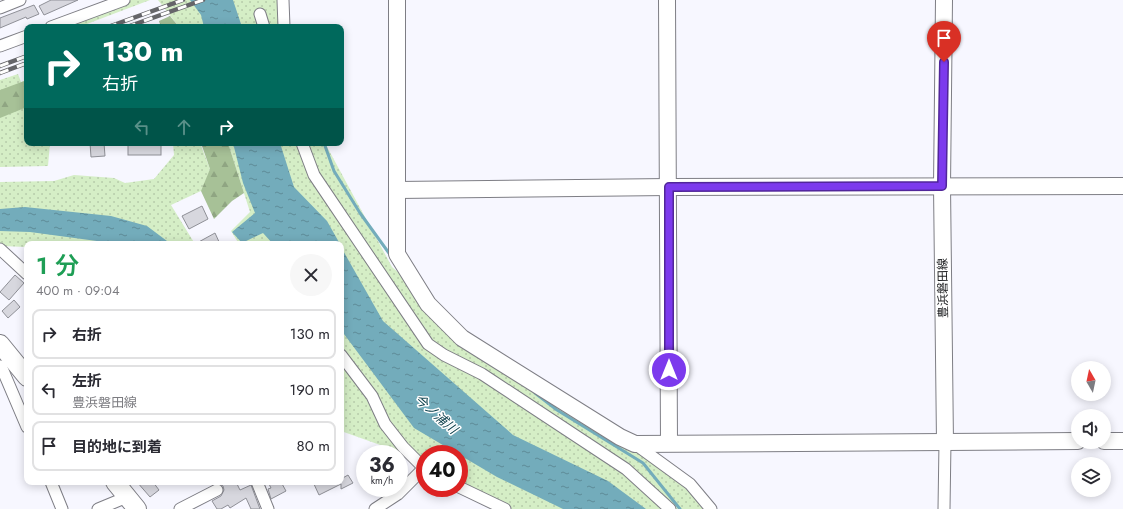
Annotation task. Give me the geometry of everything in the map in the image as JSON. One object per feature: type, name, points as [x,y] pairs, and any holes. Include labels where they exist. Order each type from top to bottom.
[{"type":"main road","points":[[0,344],[5,364],[24,375]]},
{"type":"main road","points":[[117,485],[132,503]]},
{"type":"street","points":[[0,8],[20,0]]},
{"type":"street","points":[[59,24],[124,0]]},
{"type":"street","points":[[283,0],[284,24]]},
{"type":"street","points":[[397,0],[397,254],[428,304],[462,338],[620,437],[635,444],[690,484],[711,509]]},
{"type":"street","points":[[668,0],[669,443]]},
{"type":"street","name":"豊浜磐田線","points":[[944,0],[942,186],[945,442]]},
{"type":"street","points":[[260,14],[263,24]]},
{"type":"street","points":[[0,46],[24,37]]},
{"type":"street","points":[[303,146],[314,175],[428,344],[444,355],[482,374],[626,469],[670,509]]},
{"type":"street","points":[[397,190],[669,187],[1123,186]]},
{"type":"street","points":[[0,249],[24,271]]},
{"type":"street","points":[[344,359],[372,396],[385,424],[416,461]]},
{"type":"street","points":[[5,364],[24,418]]},
{"type":"street","points":[[635,444],[1071,441]]},
{"type":"street","points":[[1111,441],[1123,441]]},
{"type":"street","points":[[944,509],[945,442]]},
{"type":"street","points":[[375,509],[398,494],[416,477]]},
{"type":"street","points":[[52,485],[62,509]]},
{"type":"street","points":[[257,485],[268,509]]},
{"type":"street","points":[[180,509],[217,490]]},
{"type":"street","points":[[468,492],[505,509]]},
{"type":"street","points":[[98,509],[132,503]]},
{"type":"green space","points":[[124,0],[150,0],[87,24],[59,24]]},
{"type":"green space","points":[[158,0],[277,0],[285,24],[177,24]]},
{"type":"green space","points":[[170,16],[177,24],[160,24],[159,21]]},
{"type":"green space","points":[[18,74],[21,82],[24,81],[24,146],[50,146],[48,166],[0,167],[0,80]]},
{"type":"green space","points":[[24,81],[24,108],[0,118],[0,90]]},
{"type":"green space","points":[[173,146],[201,146],[210,169],[203,190],[171,205],[193,241],[24,241],[24,247],[0,246],[0,182],[54,181],[74,175],[114,178],[125,183],[154,179],[174,155]]},
{"type":"green space","points":[[202,146],[229,146],[244,193],[232,201],[214,219],[201,191],[210,169]]},
{"type":"green space","points":[[229,146],[327,146],[392,267],[468,332],[633,449],[676,474],[711,509],[504,509],[468,485],[468,445],[416,445],[416,458],[408,455],[408,445],[380,445],[344,432],[344,241],[237,241],[231,231],[250,212]]},
{"type":"water","points":[[190,0],[233,0],[241,24],[203,24],[201,15]]},
{"type":"water","points":[[234,146],[281,146],[294,187],[327,221],[338,241],[270,241],[263,233],[246,241],[240,241],[232,232],[255,213],[243,183]]},
{"type":"water","points":[[25,207],[111,216],[147,226],[167,241],[97,241],[30,232],[0,231],[0,209]]},
{"type":"water","name":"今ノ浦川","points":[[344,252],[383,321],[513,435],[608,481],[646,509],[563,509],[497,477],[468,460],[468,445],[443,445],[414,428],[344,334]]},
{"type":"building","points":[[51,0],[78,0],[44,15],[39,6]]},
{"type":"building","points":[[34,5],[39,14],[27,19],[26,17],[0,28],[0,18]]},
{"type":"building","points":[[90,146],[104,146],[105,156],[91,157]]},
{"type":"building","points":[[128,146],[161,146],[161,155],[128,155]]},
{"type":"building","points":[[202,206],[208,219],[189,229],[182,216]]},
{"type":"building","points":[[215,233],[219,241],[200,241]]},
{"type":"building","points":[[15,275],[24,283],[9,300],[0,292]]},
{"type":"building","points":[[14,300],[20,307],[8,318],[2,311]]},
{"type":"building","points":[[348,475],[353,483],[341,489],[341,485],[344,485],[344,477]]},
{"type":"building","points":[[140,485],[155,485],[159,490],[150,497]]},
{"type":"building","points":[[222,485],[238,485],[240,490],[251,485],[260,509],[251,509],[246,498],[230,508],[228,505],[221,509],[217,509],[212,501],[221,496],[224,490]]},
{"type":"building","points":[[270,485],[283,485],[286,491],[271,499],[268,489],[271,488]]},
{"type":"building","points":[[314,485],[339,485],[319,495]]},
{"type":"waterway","points":[[325,146],[334,171],[360,213],[391,256]]},
{"type":"waterway","points":[[535,393],[557,410],[643,463],[680,509]]},
{"type":"railway","points":[[116,24],[183,0]]},
{"type":"railway","points":[[135,24],[203,0]]},
{"type":"railway","points":[[0,66],[24,57]]},
{"type":"railway","points":[[0,73],[24,64]]},
{"type":"route","points":[[669,370],[669,187],[942,186],[944,62]]}]
